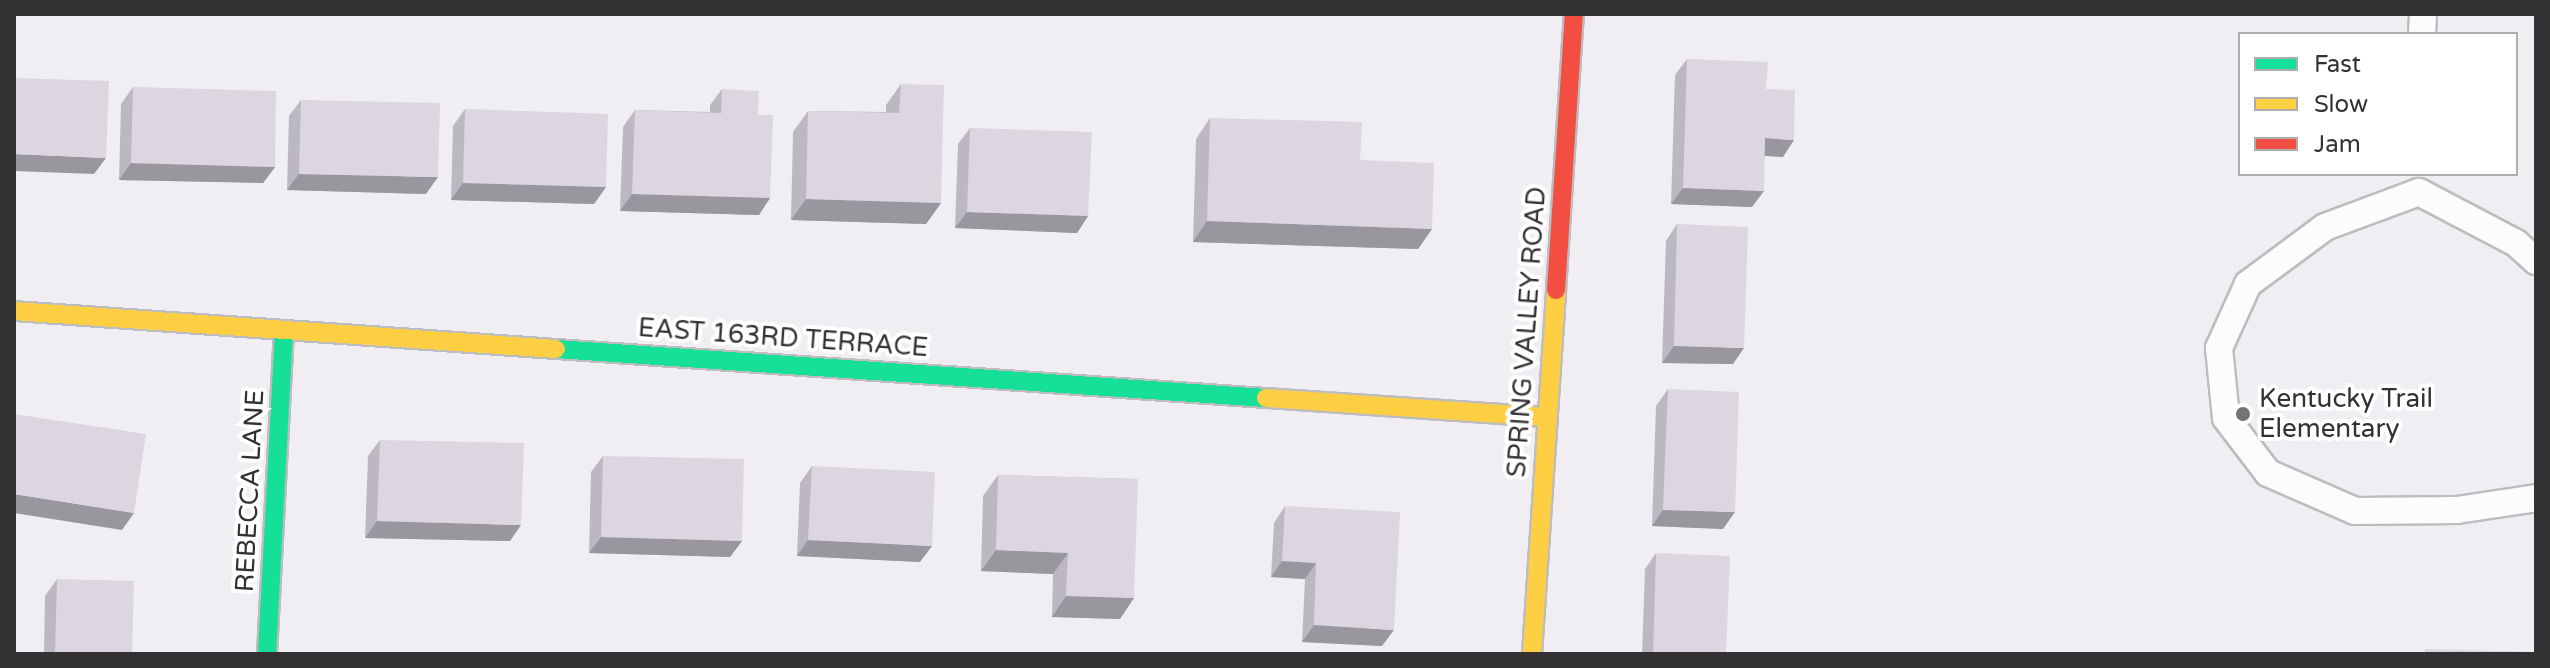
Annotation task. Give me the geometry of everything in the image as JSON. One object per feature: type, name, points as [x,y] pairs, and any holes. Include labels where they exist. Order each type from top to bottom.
[{"type":"street","name":"SPRING VALLEY ROAD","points":[[1532,654],[1574,14]]},
{"type":"street","name":"EAST 163RD TERRACE","points":[[14,311],[1547,417]]},
{"type":"street","name":"REBECCA LANE","points":[[267,654],[284,330]]},
{"type":"lane","points":[[2536,261],[2516,243],[2419,183],[2325,227],[2248,284],[2219,348],[2226,418],[2268,473],[2355,511],[2457,510],[2536,498]]},
{"type":"building","points":[[1687,59],[1768,62],[1766,89],[1795,90],[1794,140],[1765,138],[1764,191],[1683,188]]},
{"type":"building","points":[[14,78],[109,81],[106,158],[14,154]]},
{"type":"building","points":[[901,84],[944,85],[941,203],[806,199],[808,111],[899,113]]},
{"type":"building","points":[[133,87],[276,91],[275,167],[131,163]]},
{"type":"building","points":[[722,89],[759,91],[758,115],[773,115],[770,198],[632,194],[635,110],[721,113]]},
{"type":"building","points":[[301,100],[440,103],[438,177],[299,174]]},
{"type":"building","points":[[465,109],[608,114],[606,187],[463,183]]},
{"type":"building","points":[[1210,118],[1362,122],[1360,160],[1434,163],[1432,229],[1207,221]]},
{"type":"building","points":[[970,128],[1092,132],[1088,216],[967,212]]},
{"type":"building","points":[[1677,224],[1748,227],[1744,348],[1674,346]]},
{"type":"building","points":[[1668,389],[1739,392],[1735,512],[1663,510]]},
{"type":"building","points":[[14,414],[146,434],[134,513],[14,494]]},
{"type":"building","points":[[380,440],[524,443],[521,525],[377,521]]},
{"type":"building","points":[[603,456],[744,459],[742,541],[601,537]]},
{"type":"building","points":[[812,466],[935,472],[932,546],[808,540]]},
{"type":"building","points":[[998,475],[1138,479],[1134,598],[1066,596],[1068,553],[996,550]]},
{"type":"building","points":[[1285,506],[1400,512],[1394,630],[1314,625],[1316,563],[1282,561]]},
{"type":"building","points":[[1656,553],[1730,556],[1726,654],[1653,654]]},
{"type":"building","points":[[57,579],[134,581],[132,654],[55,654]]},
{"type":"building","points":[[2425,649],[2536,652],[2536,654],[2425,654]]},
{"type":"traffic: fast","points":[[267,654],[284,330]]},
{"type":"traffic: fast","points":[[556,349],[1266,398]]},
{"type":"traffic: slow","points":[[1532,654],[1556,290]]},
{"type":"traffic: slow","points":[[14,311],[556,349]]},
{"type":"traffic: slow","points":[[1266,398],[1547,417]]},
{"type":"traffic: jam","points":[[1556,290],[1574,14]]},
{"type":"place","name":"Kentucky Trail Elementary","points":[[2243,414]]}]
